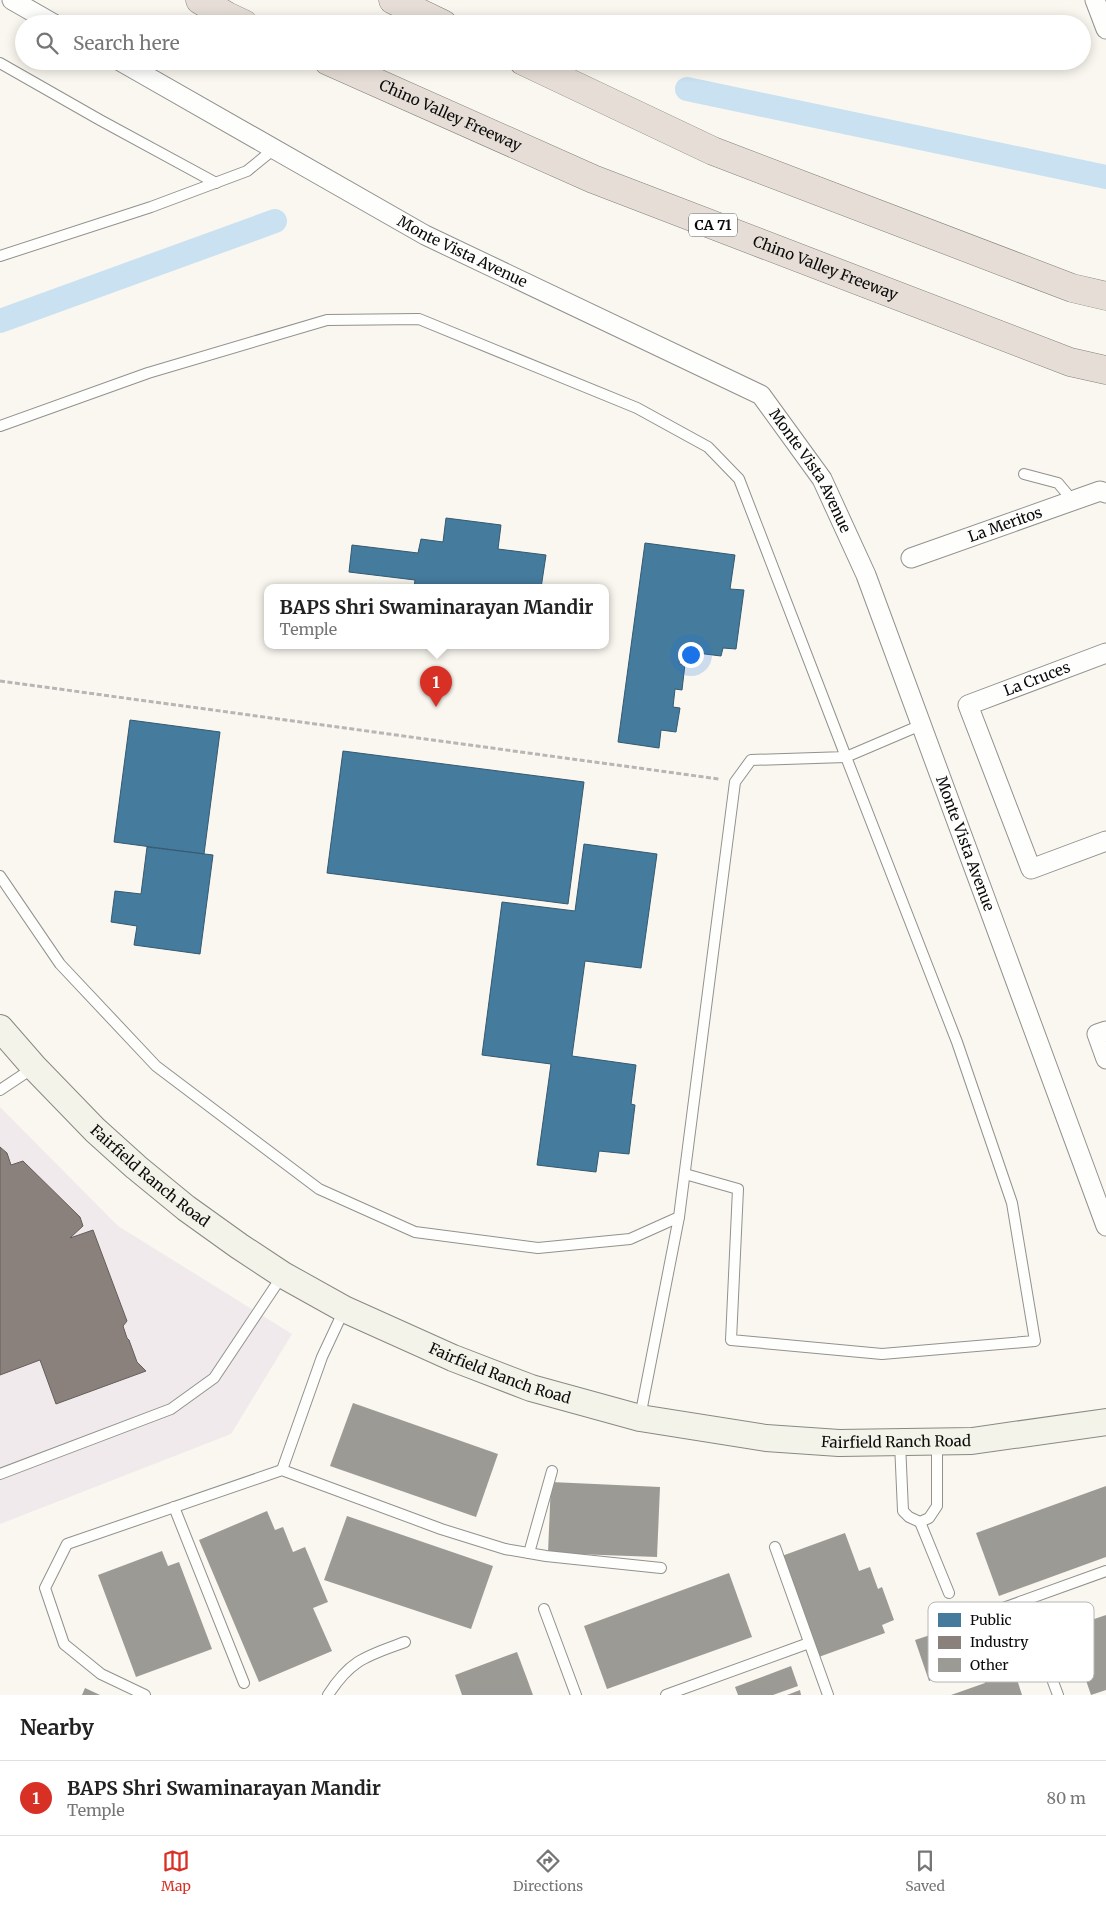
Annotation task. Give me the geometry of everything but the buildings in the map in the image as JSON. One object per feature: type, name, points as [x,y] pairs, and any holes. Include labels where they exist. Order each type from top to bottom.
[{"type":"highway","points":[[200,0],[228,15]]},
{"type":"highway","points":[[393,0],[424,15]]},
{"type":"highway","name":"Chino Valley Freeway","points":[[348,70],[593,179],[1070,362],[1106,370]]},
{"type":"highway","points":[[542,70],[713,151],[1072,288],[1106,296]]},
{"type":"street","points":[[12,0],[38,15]]},
{"type":"street","points":[[1095,0],[1106,29]]},
{"type":"street","name":"Monte Vista Avenue","points":[[136,70],[425,235],[761,396],[822,479],[866,575],[1106,1226]]},
{"type":"street","name":"La Meritos","points":[[911,558],[1103,492]]},
{"type":"street","name":"La Cruces","points":[[1106,653],[968,705],[1031,869],[1106,841]]},
{"type":"street","name":"Fairfield Ranch Road","points":[[0,1028],[34,1067],[95,1130],[136,1167],[238,1246],[283,1275],[344,1309],[453,1358],[531,1388],[640,1418],[766,1438],[839,1443],[972,1441],[1106,1422]]},
{"type":"street","points":[[1101,1033],[1106,1058]]},
{"type":"lane","points":[[0,63],[216,183]]},
{"type":"lane","points":[[0,256],[151,207],[247,171],[274,149]]},
{"type":"lane","points":[[0,426],[148,373],[327,320],[419,319],[637,408],[708,447],[738,479],[957,1042],[1012,1203],[1034,1341],[882,1354],[731,1340],[738,1189],[685,1174]]},
{"type":"lane","points":[[1024,474],[1058,483],[1073,501]]},
{"type":"lane","points":[[640,1418],[679,1217],[735,782],[751,760],[846,757],[921,725]]},
{"type":"lane","points":[[0,876],[60,964],[156,1066],[319,1189],[415,1232],[538,1248],[630,1239],[679,1217]]},
{"type":"lane","points":[[0,1090],[34,1067]]},
{"type":"lane","points":[[0,1474],[171,1409],[214,1378],[283,1275]]},
{"type":"lane","points":[[282,1470],[322,1357],[344,1309]]},
{"type":"lane","points":[[900,1442],[903,1511],[909,1517],[920,1522],[948,1593]]},
{"type":"lane","points":[[920,1522],[929,1518],[937,1506],[937,1442]]},
{"type":"lane","points":[[145,1695],[101,1674],[64,1644],[45,1588],[68,1544],[282,1470],[442,1529],[505,1549],[661,1568]]},
{"type":"lane","points":[[529,1553],[552,1471]]},
{"type":"lane","points":[[174,1507],[244,1684]]},
{"type":"lane","points":[[775,1547],[828,1695]]},
{"type":"lane","points":[[1023,1601],[1106,1571]]},
{"type":"lane","points":[[544,1609],[576,1695]]},
{"type":"lane","points":[[328,1695],[337,1681],[353,1664],[371,1654],[405,1642]]},
{"type":"lane","points":[[666,1695],[809,1643]]},
{"type":"lane","points":[[1053,1682],[1058,1695]]},
{"type":"path","points":[[0,681],[735,782]]},
{"type":"shaded area","points":[[0,1107],[118,1226],[292,1334],[231,1434],[0,1524]]},
{"type":"waterway","points":[[687,89],[1106,177]]},
{"type":"waterway","points":[[0,321],[275,221]]},
{"type":"place","name":"BAPS Shri Swaminarayan Mandir","points":[[436,707]]}]
